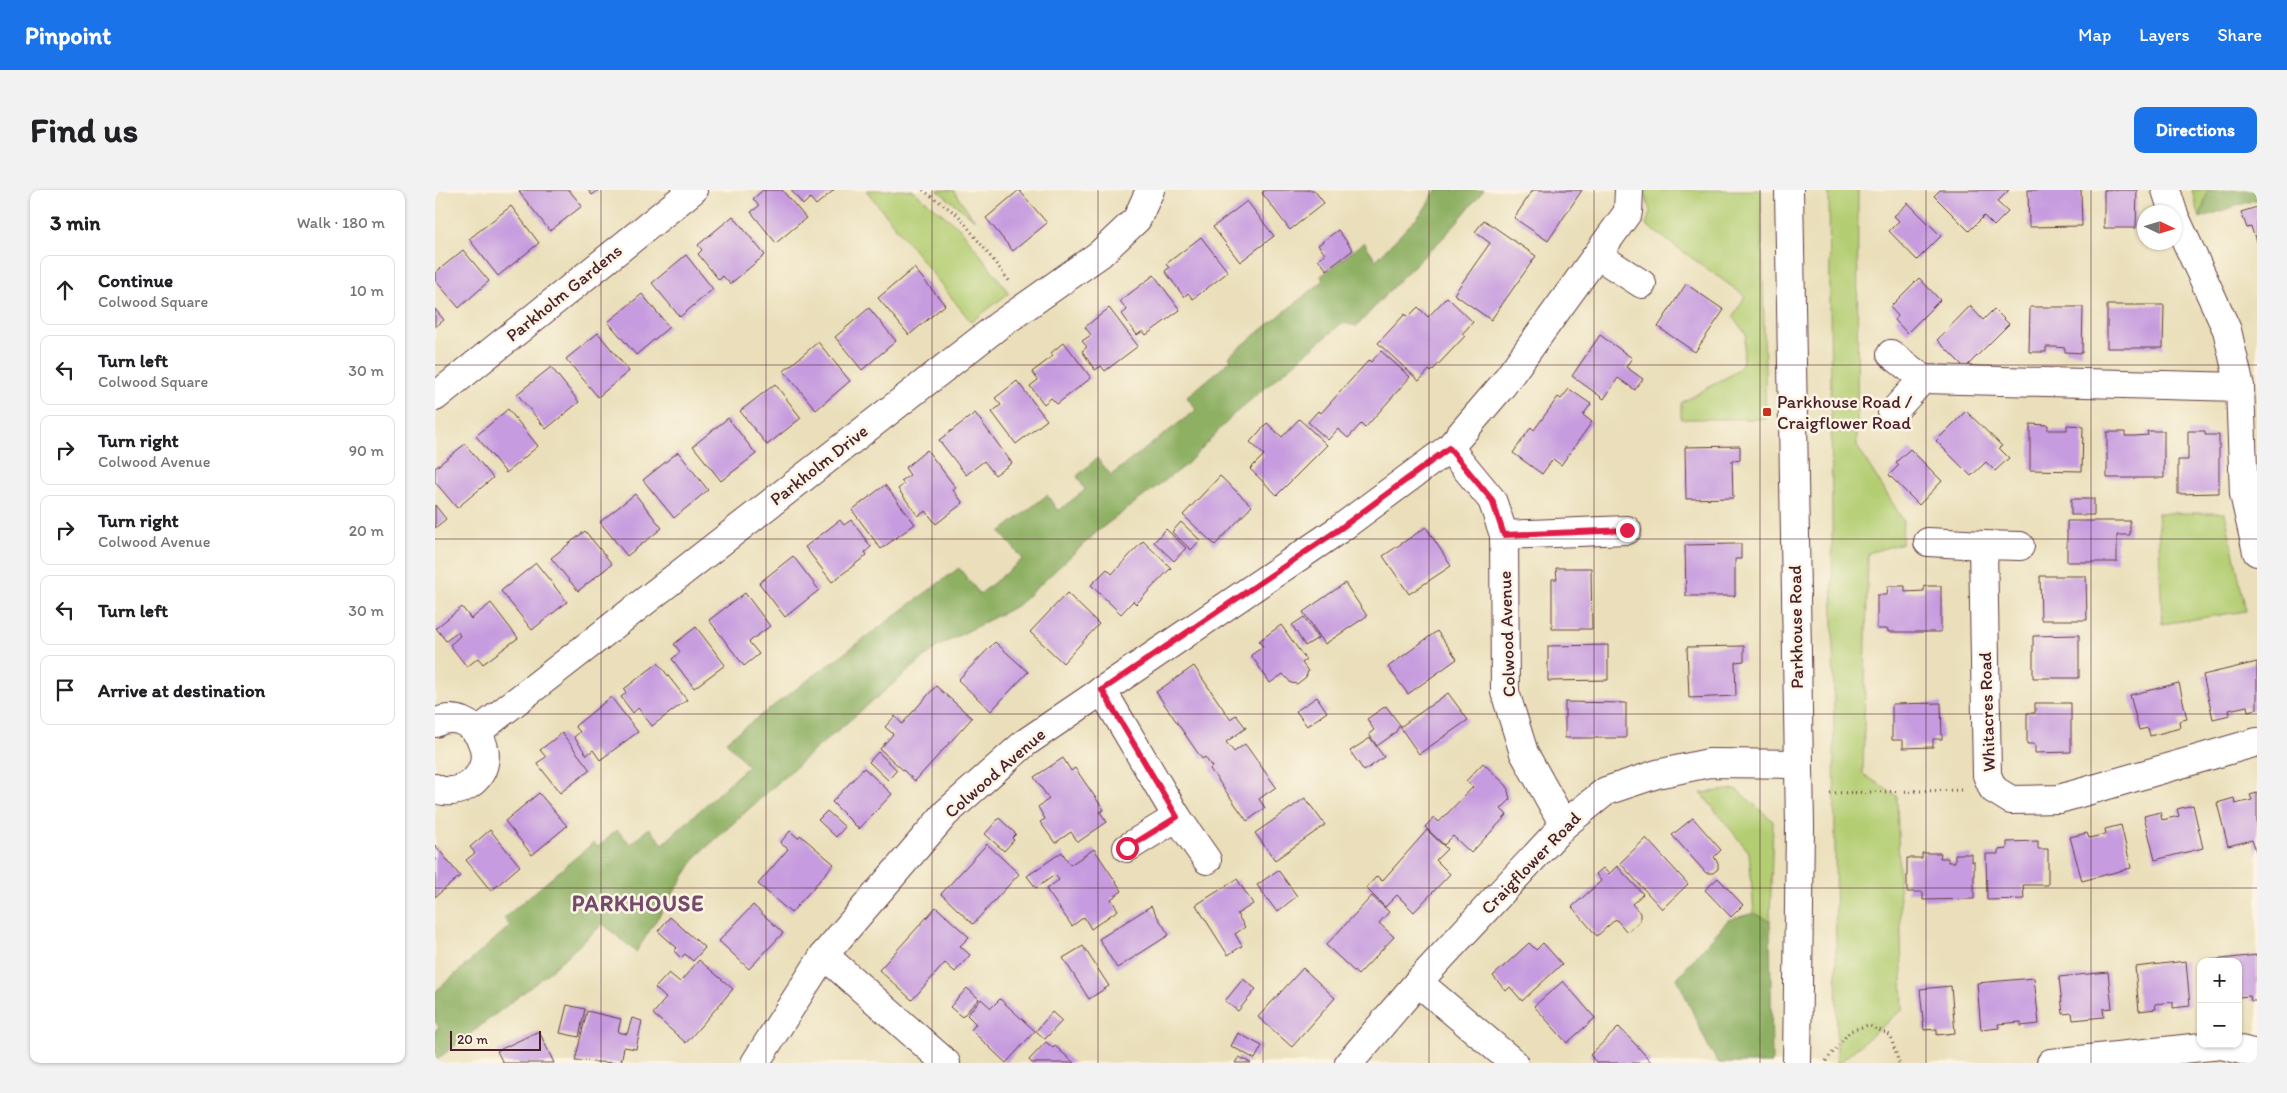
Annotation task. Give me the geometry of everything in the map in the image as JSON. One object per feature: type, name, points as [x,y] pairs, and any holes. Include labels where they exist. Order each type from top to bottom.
[{"type":"street","name":"Parkholm Gardens","points":[[435,397],[693,190]]},
{"type":"street","name":"Parkholm Drive","points":[[477,732],[1028,304],[1101,254],[1137,219],[1150,190]]},
{"type":"street","name":"Parkhouse Road","points":[[1789,190],[1800,826],[1797,1063]]},
{"type":"street","points":[[2166,190],[2171,205]]},
{"type":"street","name":"Colwood Avenue","points":[[755,1063],[824,955],[947,813],[1025,743],[1341,528],[1449,448],[1502,386],[1597,255],[1629,201]]},
{"type":"street","points":[[2182,231],[2227,330],[2240,387],[2244,494],[2257,552]]},
{"type":"street","points":[[1597,255],[1642,284]]},
{"type":"street","points":[[1891,354],[1923,379],[2240,387]]},
{"type":"street","points":[[1891,413],[1923,379]]},
{"type":"street","name":"Colwood Avenue","points":[[1449,448],[1492,500],[1504,535],[1505,692],[1524,753],[1564,825]]},
{"type":"street","points":[[1504,535],[1627,530]]},
{"type":"street","points":[[1927,542],[2020,546]]},
{"type":"street","name":"Whitacres Road","points":[[1983,545],[1987,775],[1993,789],[2011,800],[2059,799],[2257,742]]},
{"type":"street","points":[[1102,690],[1177,817],[1207,860]]},
{"type":"street","points":[[435,723],[442,720],[461,721],[477,732],[485,748],[484,767],[474,782],[458,791],[435,788]]},
{"type":"street","name":"Craigflower Road","points":[[1349,1063],[1418,982],[1564,825],[1606,791],[1657,774],[1709,763],[1798,764]]},
{"type":"street","points":[[1127,848],[1177,817]]},
{"type":"street","points":[[824,955],[945,1063]]},
{"type":"street","points":[[1418,982],[1514,1063]]},
{"type":"street","points":[[2051,1063],[2086,1062],[2221,1045],[2257,1054]]},
{"type":"path","points":[[923,190],[959,216],[1028,304]]},
{"type":"path","points":[[1829,786],[1830,794],[1993,789]]},
{"type":"path","points":[[1824,1063],[1850,1031],[1869,1025],[1889,1035],[1899,1063]]},
{"type":"green space","points":[[866,190],[912,190],[960,228],[1009,293],[971,322]]},
{"type":"green space","points":[[937,190],[953,190],[975,220]]},
{"type":"green space","points":[[1436,190],[1484,190],[1444,237],[1400,279],[1357,326],[1342,323],[1234,414],[1188,463],[1099,530],[1018,605],[937,647],[812,752],[697,856],[636,952],[603,924],[541,979],[435,1061],[435,1030],[439,1027],[435,1022],[435,992],[510,926],[504,918],[593,843],[598,847],[617,830],[631,844],[649,828],[663,844],[748,766],[726,741],[959,568],[980,594],[1023,559],[1000,532],[1047,495],[1058,511],[1085,490],[1077,476],[1097,458],[1111,475],[1196,410],[1187,397],[1231,360],[1229,356],[1323,281],[1321,276],[1364,242],[1376,260],[1423,211]]},
{"type":"green space","points":[[1644,190],[1761,190],[1766,419],[1681,419],[1681,403],[1734,373],[1742,365],[1746,334],[1733,317],[1745,296],[1646,225],[1650,212]]},
{"type":"green space","points":[[1829,190],[1858,190],[1857,446],[1903,520],[1902,543],[1868,553],[1863,774],[1897,796],[1903,1009],[1839,1063],[1837,1063]]},
{"type":"green space","points":[[2192,190],[2208,190],[2200,218]]},
{"type":"green space","points":[[2208,190],[2257,190],[2257,199],[2200,218]]},
{"type":"green space","points":[[2158,513],[2225,513],[2246,611],[2162,624]]},
{"type":"green space","points":[[1736,789],[1773,821],[1770,921],[1754,913],[1749,852],[1701,793]]},
{"type":"green space","points":[[1754,913],[1770,921],[1772,1063],[1719,1063],[1710,1050],[1677,978],[1728,920]]},
{"type":"building","points":[[522,190],[569,190],[582,206],[550,231],[519,192]]},
{"type":"building","points":[[588,190],[599,190],[592,195]]},
{"type":"building","points":[[763,190],[782,190],[806,218],[776,243],[751,212],[759,206],[753,199]]},
{"type":"building","points":[[791,190],[834,190],[816,205],[810,198],[803,205]]},
{"type":"building","points":[[1019,190],[1047,223],[1013,251],[986,218]]},
{"type":"building","points":[[1266,190],[1314,190],[1324,203],[1290,230],[1262,193]]},
{"type":"building","points":[[1533,190],[1582,190],[1548,241],[1514,218]]},
{"type":"building","points":[[1940,190],[2009,190],[1997,202],[2008,212],[1994,226],[1984,216],[1969,231],[1934,196]]},
{"type":"building","points":[[2028,190],[2081,190],[2082,226],[2029,227]]},
{"type":"building","points":[[2104,190],[2137,190],[2136,228],[2104,228]]},
{"type":"building","points":[[1247,201],[1274,236],[1240,262],[1213,227]]},
{"type":"building","points":[[1908,203],[1941,236],[1917,260],[1889,231],[1899,221],[1894,216]]},
{"type":"building","points":[[511,206],[539,243],[498,276],[469,239]]},
{"type":"building","points":[[2257,207],[2257,244],[2251,227],[2247,228],[2241,212]]},
{"type":"building","points":[[733,216],[765,255],[730,284],[723,276],[719,280],[698,254],[702,250],[698,245]]},
{"type":"building","points":[[1484,220],[1536,256],[1491,320],[1454,294],[1490,243],[1475,232]]},
{"type":"building","points":[[1338,230],[1353,250],[1327,270],[1318,259],[1325,254],[1318,245]]},
{"type":"building","points":[[1201,237],[1228,272],[1193,299],[1188,293],[1184,297],[1165,271],[1169,268],[1166,264]]},
{"type":"building","points":[[463,250],[489,281],[459,308],[435,280],[435,273]]},
{"type":"building","points":[[686,255],[713,289],[680,317],[652,283]]},
{"type":"building","points":[[914,268],[945,305],[909,335],[878,298]]},
{"type":"building","points":[[1154,275],[1180,310],[1146,335],[1143,331],[1137,335],[1122,314],[1127,310],[1120,301]]},
{"type":"building","points":[[1919,278],[1940,300],[1907,333],[1895,320],[1898,316],[1890,307]]},
{"type":"building","points":[[1686,284],[1724,310],[1695,352],[1658,327]]},
{"type":"building","points":[[642,294],[669,327],[636,355],[608,322]]},
{"type":"building","points":[[1447,297],[1473,322],[1462,334],[1465,336],[1431,372],[1429,370],[1419,381],[1378,343],[1405,314],[1408,317],[1418,307],[1428,317]]},
{"type":"building","points":[[2107,305],[2164,305],[2163,348],[2107,348]]},
{"type":"building","points":[[1970,306],[1983,320],[1994,309],[2009,324],[1965,368],[1937,340]]},
{"type":"building","points":[[2030,307],[2083,307],[2082,353],[2065,352],[2065,348],[2056,347],[2046,347],[2046,352],[2029,352]]},
{"type":"building","points":[[869,308],[896,341],[862,370],[835,337]]},
{"type":"building","points":[[1109,308],[1138,346],[1105,371],[1101,366],[1095,370],[1082,351],[1087,347],[1082,341],[1091,335],[1085,327]]},
{"type":"building","points":[[435,309],[444,320],[435,327]]},
{"type":"building","points":[[598,333],[629,371],[598,397],[566,359]]},
{"type":"building","points":[[1600,335],[1632,358],[1626,367],[1643,379],[1635,390],[1618,378],[1604,399],[1572,376]]},
{"type":"building","points":[[818,342],[850,381],[816,410],[784,371]]},
{"type":"building","points":[[1064,342],[1091,378],[1057,404],[1051,398],[1044,404],[1030,386],[1038,380],[1032,372],[1053,356],[1051,353]]},
{"type":"building","points":[[1381,351],[1410,377],[1365,428],[1361,424],[1348,438],[1338,429],[1328,440],[1308,422],[1318,411],[1321,413],[1369,360],[1371,362]]},
{"type":"building","points":[[551,367],[579,402],[546,429],[517,394]]},
{"type":"building","points":[[1017,381],[1047,420],[1016,444],[992,412],[1001,405],[995,398]]},
{"type":"building","points":[[775,384],[801,418],[767,445],[740,411]]},
{"type":"building","points":[[1569,389],[1591,404],[1583,415],[1592,422],[1561,465],[1553,459],[1542,474],[1513,453],[1531,427],[1534,430],[1558,397],[1561,399]]},
{"type":"building","points":[[508,409],[538,446],[506,473],[476,436]]},
{"type":"building","points":[[1966,411],[2002,446],[1999,448],[2009,458],[1995,471],[1986,462],[1971,476],[1936,441]]},
{"type":"building","points":[[975,413],[1012,463],[995,475],[984,461],[966,475],[939,440]]},
{"type":"building","points":[[728,418],[756,454],[721,481],[693,446]]},
{"type":"building","points":[[1299,419],[1327,445],[1277,495],[1250,469],[1264,455],[1250,442],[1267,423],[1282,437]]},
{"type":"building","points":[[2030,424],[2048,425],[2048,430],[2067,430],[2067,425],[2083,426],[2082,471],[2030,470]]},
{"type":"building","points":[[2147,431],[2164,431],[2164,478],[2107,478],[2107,432],[2125,432],[2125,436],[2135,436],[2148,435]]},
{"type":"building","points":[[2188,431],[2205,431],[2205,435],[2219,435],[2219,493],[2178,494],[2178,460],[2188,460]]},
{"type":"building","points":[[465,444],[493,478],[457,508],[435,482],[435,468]]},
{"type":"building","points":[[1740,446],[1740,460],[1732,461],[1733,498],[1686,499],[1685,447]]},
{"type":"building","points":[[1910,449],[1942,481],[1919,505],[1889,475],[1899,465],[1896,462]]},
{"type":"building","points":[[927,450],[956,488],[953,490],[963,503],[936,524],[926,511],[918,516],[898,489],[904,484],[901,481],[910,475],[905,468]]},
{"type":"building","points":[[678,452],[708,490],[674,518],[643,480]]},
{"type":"building","points":[[1220,476],[1252,506],[1215,545],[1183,515]]},
{"type":"building","points":[[885,485],[915,524],[881,549],[852,510]]},
{"type":"building","points":[[635,494],[662,528],[627,556],[600,522]]},
{"type":"building","points":[[2071,499],[2094,499],[2094,515],[2071,515]]},
{"type":"building","points":[[435,505],[446,519],[435,528]]},
{"type":"building","points":[[840,520],[844,525],[851,520],[871,547],[865,552],[867,555],[832,582],[805,547]]},
{"type":"building","points":[[2067,521],[2130,521],[2130,535],[2117,535],[2117,562],[2067,562]]},
{"type":"building","points":[[1181,522],[1200,540],[1191,550],[1172,532]]},
{"type":"building","points":[[1426,527],[1451,566],[1409,594],[1383,556]]},
{"type":"building","points":[[1166,529],[1186,548],[1174,561],[1154,542]]},
{"type":"building","points":[[585,531],[612,564],[578,591],[551,558]]},
{"type":"building","points":[[1143,541],[1171,568],[1136,604],[1133,601],[1121,614],[1091,585],[1107,569],[1112,574]]},
{"type":"building","points":[[1741,544],[1741,559],[1735,559],[1735,596],[1686,596],[1685,545]]},
{"type":"building","points":[[793,556],[819,590],[785,617],[759,583]]},
{"type":"building","points":[[536,563],[567,602],[532,630],[501,591]]},
{"type":"building","points":[[1556,568],[1591,568],[1592,629],[1552,629],[1552,579],[1557,579]]},
{"type":"building","points":[[2040,576],[2086,576],[2087,620],[2041,620]]},
{"type":"building","points":[[1345,583],[1367,616],[1325,644],[1303,612]]},
{"type":"building","points":[[1888,586],[1905,586],[1905,592],[1924,591],[1924,586],[1941,586],[1941,632],[1888,632],[1888,629],[1877,629],[1877,595],[1887,595]]},
{"type":"building","points":[[745,593],[770,626],[749,642],[759,654],[744,666],[709,620]]},
{"type":"building","points":[[1067,593],[1099,624],[1063,663],[1030,632]]},
{"type":"building","points":[[491,603],[518,638],[483,664],[478,658],[467,667],[450,645],[460,636],[458,632],[446,641],[436,628],[462,607],[471,619]]},
{"type":"building","points":[[1304,617],[1318,638],[1305,646],[1292,625]]},
{"type":"building","points":[[1281,625],[1306,660],[1302,663],[1308,671],[1306,677],[1297,684],[1291,683],[1283,674],[1270,683],[1251,655],[1263,647],[1259,641]]},
{"type":"building","points":[[696,627],[725,665],[694,688],[672,659],[680,652],[674,644]]},
{"type":"building","points":[[1437,631],[1457,659],[1408,694],[1388,667]]},
{"type":"building","points":[[2079,635],[2079,678],[2033,678],[2033,636]]},
{"type":"building","points":[[995,642],[1028,672],[991,711],[958,680]]},
{"type":"building","points":[[1608,645],[1608,680],[1548,681],[1548,646]]},
{"type":"building","points":[[1744,646],[1744,661],[1735,662],[1736,696],[1689,698],[1687,647]]},
{"type":"building","points":[[2257,662],[2257,709],[2248,711],[2247,706],[2229,710],[2230,715],[2213,719],[2203,675]]},
{"type":"building","points":[[658,663],[687,700],[652,726],[638,708],[633,713],[621,697],[626,693],[624,689]]},
{"type":"building","points":[[1194,666],[1230,719],[1236,715],[1246,728],[1226,742],[1234,752],[1245,744],[1276,787],[1259,799],[1265,808],[1247,821],[1210,769],[1212,767],[1205,757],[1202,759],[1156,692]]},
{"type":"building","points":[[2179,683],[2187,719],[2179,721],[2180,728],[2150,736],[2148,728],[2139,730],[2130,695]]},
{"type":"building","points":[[936,686],[972,718],[915,781],[880,749],[893,734],[885,727],[895,716],[902,724]]},
{"type":"building","points":[[1448,693],[1468,720],[1419,754],[1400,727]]},
{"type":"building","points":[[611,697],[638,732],[600,760],[593,750],[587,755],[574,737],[580,732],[575,726]]},
{"type":"building","points":[[1317,697],[1327,712],[1307,726],[1296,711]]},
{"type":"building","points":[[1565,702],[1626,703],[1626,738],[1565,738]]},
{"type":"building","points":[[1941,703],[1942,739],[1933,739],[1933,747],[1903,748],[1903,740],[1892,740],[1892,704]]},
{"type":"building","points":[[2035,703],[2071,703],[2071,752],[2035,753],[2035,744],[2027,744],[2027,713],[2035,713]]},
{"type":"building","points":[[1386,706],[1400,725],[1395,733],[1377,746],[1369,734],[1374,730],[1367,719]]},
{"type":"building","points":[[562,733],[590,770],[560,793],[537,763],[546,757],[540,750]]},
{"type":"building","points":[[1370,738],[1384,757],[1364,771],[1350,751]]},
{"type":"building","points":[[878,752],[897,770],[888,780],[869,762]]},
{"type":"building","points":[[1063,758],[1071,771],[1075,768],[1104,810],[1100,812],[1107,822],[1078,842],[1071,832],[1055,843],[1040,822],[1045,819],[1038,807],[1049,799],[1034,777]]},
{"type":"building","points":[[1483,763],[1507,786],[1510,800],[1501,809],[1507,815],[1471,853],[1453,836],[1444,845],[1425,827],[1434,817],[1439,822],[1473,787],[1466,781]]},
{"type":"building","points":[[864,768],[892,794],[859,829],[832,802]]},
{"type":"building","points":[[539,793],[567,826],[532,855],[505,821]]},
{"type":"building","points":[[2257,793],[2257,854],[2252,840],[2228,846],[2217,803],[2234,798],[2235,804],[2252,800],[2250,795]]},
{"type":"building","points":[[1305,798],[1325,825],[1275,860],[1255,833]]},
{"type":"building","points":[[2193,805],[2203,848],[2155,860],[2144,816],[2160,812],[2162,820],[2179,816],[2177,809]]},
{"type":"building","points":[[827,811],[845,827],[836,837],[818,820]]},
{"type":"building","points":[[999,818],[1016,834],[1012,838],[1014,840],[1004,851],[985,834]]},
{"type":"building","points":[[1693,818],[1721,850],[1714,857],[1718,863],[1718,869],[1713,873],[1706,873],[1672,835]]},
{"type":"building","points":[[2121,825],[2131,868],[2082,881],[2070,837],[2087,833],[2089,838],[2106,834],[2105,829]]},
{"type":"building","points":[[490,830],[520,866],[491,891],[466,860],[475,853],[470,847]]},
{"type":"building","points":[[1427,830],[1447,849],[1436,860],[1450,874],[1414,912],[1397,895],[1385,907],[1366,888],[1377,876],[1382,881]]},
{"type":"building","points":[[790,831],[798,838],[800,835],[834,864],[791,913],[758,884],[788,849],[780,843]]},
{"type":"building","points":[[1646,838],[1688,884],[1662,909],[1620,863]]},
{"type":"building","points":[[2038,841],[2038,849],[2048,849],[2048,885],[2023,885],[2024,899],[1987,900],[1986,854],[1998,854],[1998,850],[2007,849],[2007,842]]},
{"type":"building","points":[[987,844],[1019,874],[973,924],[941,894]]},
{"type":"building","points":[[435,845],[460,876],[435,897]]},
{"type":"building","points":[[1094,849],[1122,891],[1111,899],[1118,910],[1091,929],[1084,917],[1072,926],[1046,889],[1059,880],[1055,875],[1036,888],[1027,876],[1062,852],[1070,865]]},
{"type":"building","points":[[1922,853],[1941,853],[1940,858],[1948,858],[1948,862],[1955,862],[1955,854],[1972,854],[1972,862],[1974,861],[1974,899],[1923,900],[1923,892],[1907,892],[1907,858],[1922,858]]},
{"type":"building","points":[[1617,866],[1643,894],[1632,904],[1640,913],[1640,921],[1627,932],[1616,919],[1597,936],[1572,907],[1601,881],[1596,874],[1603,868],[1609,874]]},
{"type":"building","points":[[1278,870],[1297,896],[1277,912],[1257,885]]},
{"type":"building","points":[[1718,878],[1743,905],[1731,917],[1705,890]]},
{"type":"building","points":[[1237,879],[1253,904],[1237,914],[1245,927],[1235,934],[1242,946],[1228,955],[1196,905]]},
{"type":"building","points":[[1372,896],[1389,912],[1379,923],[1394,937],[1358,975],[1326,945]]},
{"type":"building","points":[[753,905],[783,933],[749,969],[719,941]]},
{"type":"building","points":[[1151,906],[1169,935],[1117,968],[1099,939]]},
{"type":"building","points":[[936,907],[969,937],[960,946],[970,955],[955,972],[945,963],[912,1000],[879,970]]},
{"type":"building","points":[[670,917],[705,948],[693,961],[685,954],[681,958],[674,951],[677,948],[658,931]]},
{"type":"building","points":[[1529,943],[1536,950],[1543,943],[1562,964],[1522,1001],[1510,987],[1506,991],[1493,976]]},
{"type":"building","points":[[1083,946],[1109,986],[1089,999],[1063,958]]},
{"type":"building","points":[[2257,955],[2257,1001],[2251,1001],[2250,996],[2242,997],[2242,958],[2230,958]]},
{"type":"building","points":[[699,960],[733,989],[686,1043],[653,1014],[666,998],[655,988],[669,973],[680,982]]},
{"type":"building","points":[[2186,961],[2190,1006],[2173,1008],[2173,1002],[2155,1004],[2156,1009],[2139,1011],[2135,967]]},
{"type":"building","points":[[1303,968],[1335,998],[1292,1047],[1258,1017]]},
{"type":"building","points":[[2108,972],[2112,1008],[2103,1009],[2104,1017],[2073,1020],[2072,1013],[2063,1014],[2059,977]]},
{"type":"building","points":[[2034,978],[2039,1024],[2021,1026],[2021,1022],[1998,1024],[1999,1028],[1981,1030],[1977,983]]},
{"type":"building","points":[[1243,979],[1256,989],[1238,1011],[1225,1001]]},
{"type":"building","points":[[1563,981],[1595,1018],[1567,1043],[1534,1006]]},
{"type":"building","points":[[1951,986],[1955,1033],[1937,1035],[1937,1029],[1924,1030],[1920,989]]},
{"type":"building","points":[[967,988],[979,999],[962,1017],[950,1007]]},
{"type":"building","points":[[981,999],[991,1008],[1000,999],[1035,1031],[1006,1063],[971,1030],[976,1024],[967,1015]]},
{"type":"building","points":[[567,1005],[585,1009],[579,1037],[560,1033]]},
{"type":"building","points":[[587,1011],[621,1019],[618,1032],[627,1034],[632,1018],[642,1021],[636,1049],[624,1047],[621,1063],[575,1061]]},
{"type":"building","points":[[1052,1012],[1062,1021],[1045,1039],[1036,1031]]},
{"type":"building","points":[[1619,1027],[1652,1063],[1597,1063],[1590,1055]]},
{"type":"building","points":[[539,1031],[554,1063],[503,1063],[497,1051]]},
{"type":"building","points":[[1238,1033],[1262,1046],[1255,1059],[1231,1046]]},
{"type":"building","points":[[1046,1042],[1053,1048],[1055,1046],[1074,1063],[1032,1063],[1029,1060]]},
{"type":"building","points":[[1239,1057],[1251,1063],[1235,1063]]},
{"type":"place","name":"Parkhouse Road / Craigflower Road","points":[[1767,412]]},
{"type":"district","name":"PARKHOUSE","points":[[638,903]]},
{"type":"route","points":[[1127,848],[1177,817],[1102,690],[1341,528],[1449,448],[1492,500],[1504,535],[1627,530]]}]
